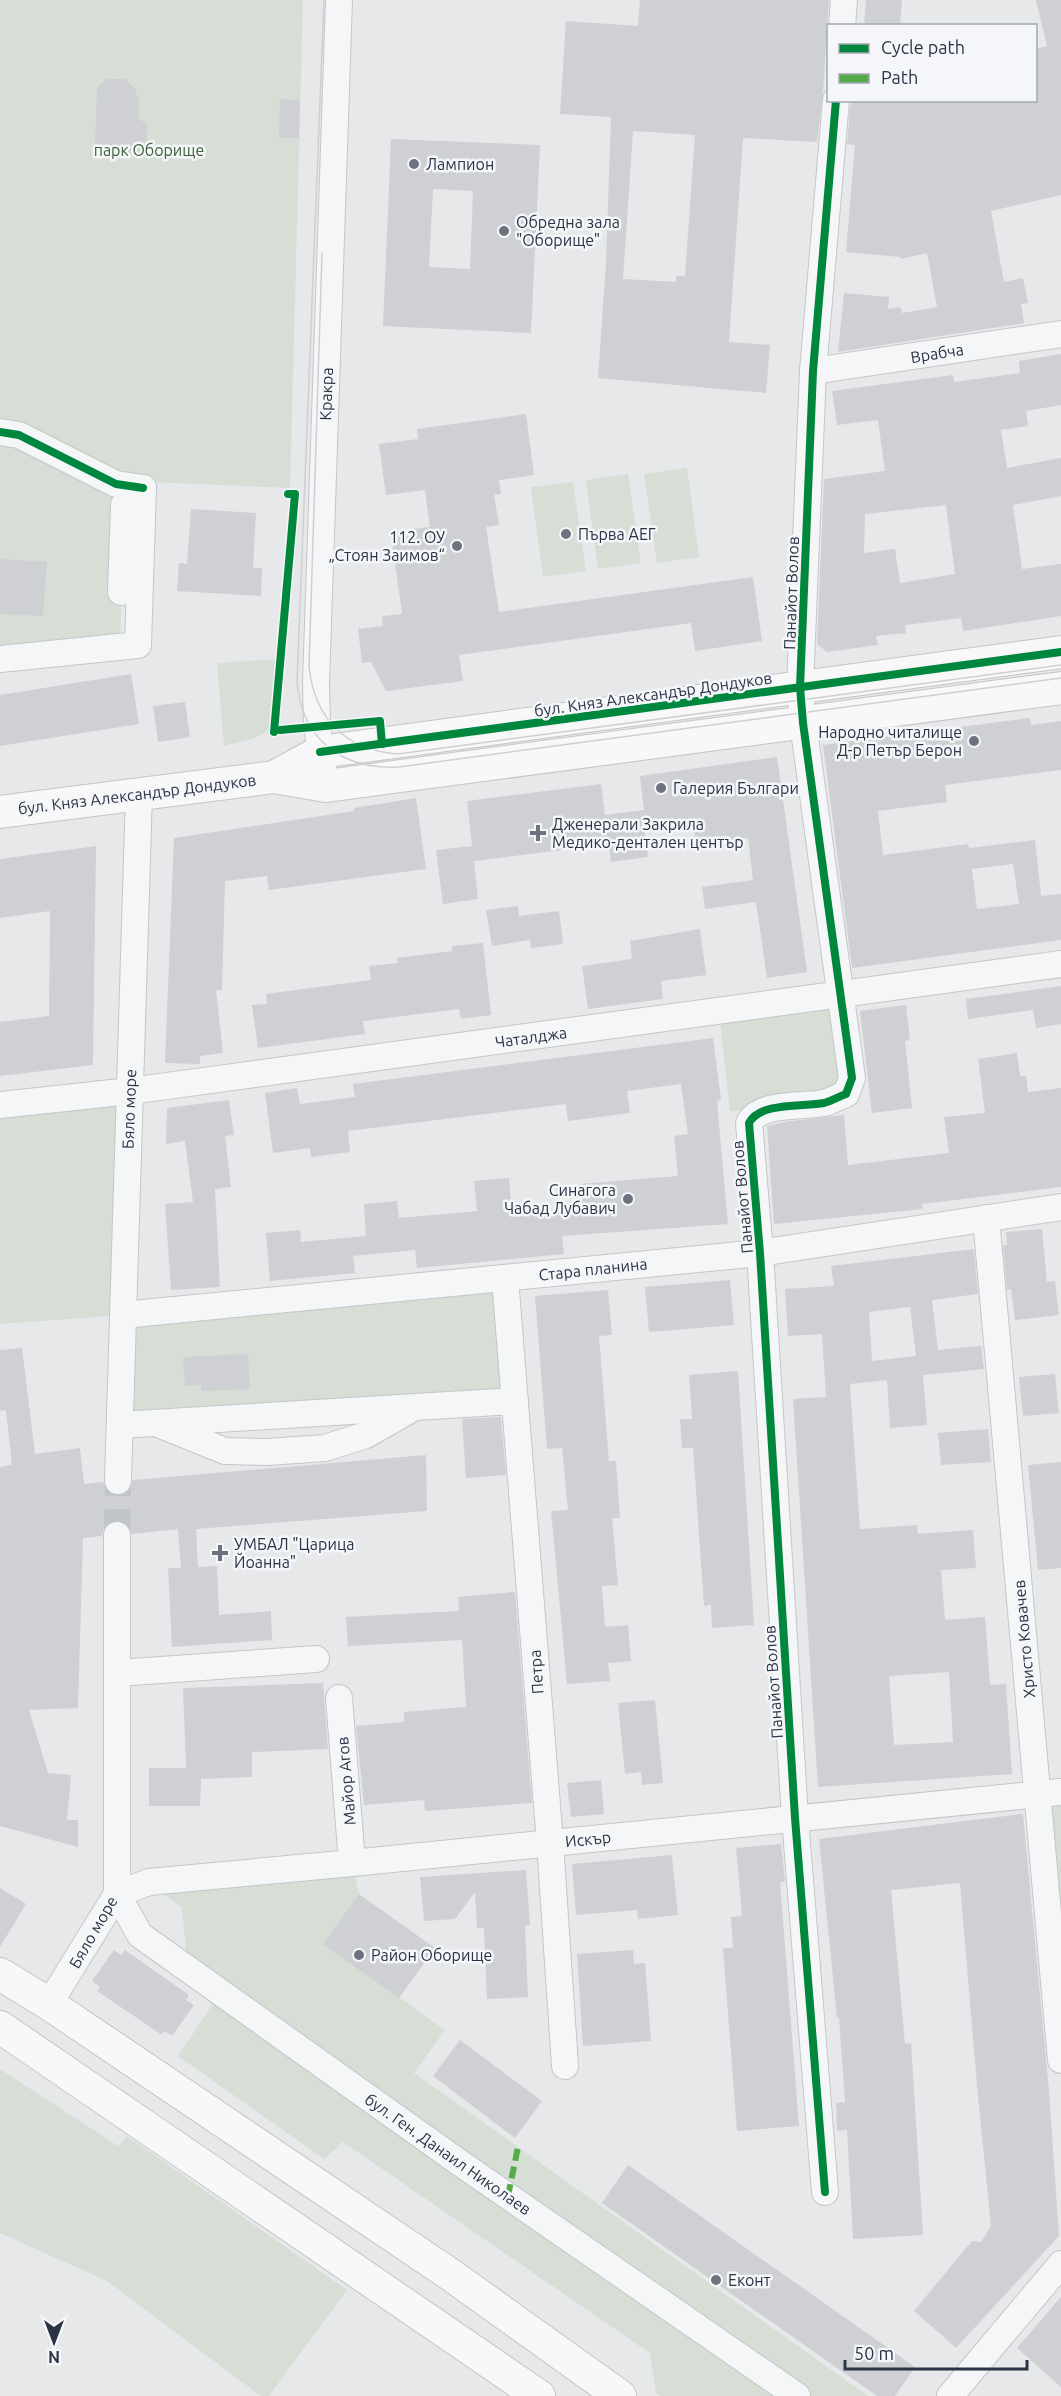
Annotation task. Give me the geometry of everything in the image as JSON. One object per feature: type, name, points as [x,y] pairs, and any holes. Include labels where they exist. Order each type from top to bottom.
[{"type":"main road","name":"бул. Княз Александър Дондуков","points":[[274,777],[320,752],[1061,652]]},
{"type":"main road","name":"бул. Княз Александър Дондуков","points":[[0,812],[274,777],[326,786],[1061,688]]},
{"type":"main road","points":[[0,1974],[49,2004],[451,2275],[620,2396]]},
{"type":"main road","points":[[0,2027],[540,2396]]},
{"type":"street","name":"Кракра","points":[[326,786],[320,752],[316,683],[339,0]]},
{"type":"street","points":[[842,24],[844,0]]},
{"type":"street","name":"Панайот Волов","points":[[825,2192],[795,1818],[760,1253],[749,1123],[753,1115],[763,1110],[826,1102],[846,1094],[852,1078],[800,687],[813,371],[836,102]]},
{"type":"street","name":"Врабча","points":[[813,371],[1061,334]]},
{"type":"street","points":[[0,432],[19,435],[116,484],[143,488]]},
{"type":"street","points":[[122,592],[124,505],[143,488]]},
{"type":"street","points":[[0,659],[138,645],[143,488]]},
{"type":"street","name":"Бяло море","points":[[118,1481],[139,793]]},
{"type":"street","name":"Чаталджа","points":[[0,1105],[130,1091],[1061,964]]},
{"type":"street","name":"Стара планина","points":[[123,1315],[760,1253],[1061,1207]]},
{"type":"street","name":"Христо Ковачев","points":[[986,1218],[1049,1793],[1061,2060]]},
{"type":"street","name":"Петра","points":[[506,1278],[565,2066]]},
{"type":"street","points":[[120,1425],[515,1401]]},
{"type":"street","points":[[155,1423],[225,1451],[267,1452],[325,1448],[366,1435],[416,1407]]},
{"type":"street","name":"Бяло море","points":[[49,2004],[117,1894],[117,1535]]},
{"type":"street","points":[[118,1673],[316,1659]]},
{"type":"street","name":"Майор Агов","points":[[339,1698],[352,1863]]},
{"type":"street","name":"Искър","points":[[117,1894],[149,1882],[1049,1793]]},
{"type":"street","name":"бул. Ген. Данаил Николаев","points":[[117,1894],[141,1935],[428,2141],[797,2396]]},
{"type":"street","points":[[950,2396],[1061,2264]]},
{"type":"green space","name":"парк Оборище","points":[[0,0],[303,0],[290,488],[147,482],[121,477],[0,421]]},
{"type":"green space","points":[[0,432],[116,484],[124,505],[120,647],[0,659]]},
{"type":"green space","points":[[687,468],[699,557],[657,563],[644,474]]},
{"type":"green space","points":[[628,474],[641,563],[598,569],[586,480]]},
{"type":"green space","points":[[573,482],[586,571],[543,577],[531,487]]},
{"type":"green space","points":[[278,659],[275,721],[260,736],[224,746],[217,663]]},
{"type":"green space","points":[[841,994],[846,1094],[763,1110],[730,1111],[719,1012]]},
{"type":"green space","points":[[130,1091],[123,1315],[0,1324],[0,1105]]},
{"type":"green space","points":[[505,1278],[515,1401],[120,1425],[123,1315]]},
{"type":"green space","points":[[1061,1793],[1061,2042],[1038,1795]]},
{"type":"green space","points":[[352,1863],[359,1894],[324,1944],[445,2030],[414,2073],[868,2396],[660,2396],[656,2393],[650,2353],[343,2142],[324,2159],[178,2056],[216,1999],[189,1980],[182,1908],[149,1882]]},
{"type":"green space","points":[[0,2069],[118,2146],[127,2136],[347,2290],[269,2396],[261,2396],[107,2281],[0,2233]]},
{"type":"building","points":[[640,0],[829,0],[823,93],[817,142],[743,138],[729,342],[770,345],[766,393],[598,378],[606,263],[611,117],[560,114],[566,21],[638,26]],"holes":[[[633,131],[695,135],[685,276],[676,276],[676,282],[623,279]]]},
{"type":"building","points":[[866,0],[902,0],[900,24],[864,24]]},
{"type":"building","points":[[1036,0],[1061,0],[1061,195],[991,211],[1004,282],[1023,278],[1028,303],[1021,304],[1024,323],[838,352],[844,293],[889,297],[888,309],[900,307],[902,313],[937,307],[927,253],[901,259],[900,257],[846,252],[855,145],[847,144],[851,102],[1037,102],[1037,48],[1047,46]]},
{"type":"building","points":[[106,79],[126,79],[135,89],[139,101],[139,119],[147,124],[146,153],[95,151],[97,88]]},
{"type":"building","points":[[280,99],[300,100],[299,138],[279,138]]},
{"type":"building","name":"Обредна зала \"Оборище\"","points":[[391,139],[540,145],[531,333],[383,326]],"holes":[[[433,189],[473,191],[470,269],[429,267]]]},
{"type":"building","points":[[1061,354],[1061,405],[1026,411],[1028,426],[1001,430],[1007,468],[1061,458],[1061,496],[1013,505],[1022,569],[1061,564],[1061,616],[963,631],[961,618],[905,625],[906,633],[876,636],[878,645],[827,652],[817,644],[824,479],[885,471],[878,420],[837,425],[832,391],[953,375],[954,382],[1020,373],[1019,361]],"holes":[[[946,505],[955,574],[900,583],[895,549],[864,553],[865,514]]]},
{"type":"building","points":[[526,414],[534,475],[499,480],[501,494],[494,495],[499,525],[486,527],[499,612],[753,577],[762,641],[695,651],[691,623],[459,655],[463,681],[386,691],[371,662],[362,663],[358,629],[383,626],[382,616],[402,614],[391,532],[430,527],[425,490],[386,495],[379,444],[418,439],[417,429]]},
{"type":"building","points":[[191,509],[256,513],[253,568],[262,568],[261,596],[177,591],[179,563],[187,564]]},
{"type":"building","points":[[0,559],[47,562],[43,616],[0,614]]},
{"type":"building","points":[[131,674],[139,724],[0,746],[0,695]]},
{"type":"building","points":[[185,702],[190,737],[158,742],[153,706]]},
{"type":"building","points":[[1030,718],[1031,725],[1061,721],[1061,770],[945,785],[947,802],[878,811],[883,855],[968,844],[969,848],[1035,840],[1041,896],[1061,894],[1061,940],[852,968],[823,745]],"holes":[[[1013,864],[1019,904],[977,909],[972,869]]]},
{"type":"building","points":[[777,757],[807,972],[767,978],[756,902],[705,909],[702,887],[753,880],[748,838],[696,845],[693,825],[645,831],[648,857],[611,862],[609,844],[474,861],[473,852],[478,899],[443,904],[436,850],[472,846],[467,801],[601,784],[605,815],[644,810],[640,776]]},
{"type":"building","points":[[416,798],[426,869],[269,890],[267,876],[225,881],[222,990],[216,991],[223,1053],[200,1056],[200,1064],[165,1063],[174,838],[354,811],[354,808]]},
{"type":"building","points":[[96,846],[93,1065],[0,1076],[0,1022],[49,1016],[50,911],[0,918],[0,859]]},
{"type":"building","points":[[518,906],[519,916],[559,911],[563,944],[531,948],[530,940],[492,946],[486,910]]},
{"type":"building","points":[[700,929],[706,975],[661,981],[663,999],[588,1009],[582,966],[632,959],[630,941]]},
{"type":"building","points":[[483,943],[491,1015],[461,1019],[459,1009],[363,1021],[365,1034],[258,1048],[252,1005],[267,1004],[266,994],[371,980],[369,966],[398,963],[397,958],[452,951],[452,946]]},
{"type":"building","points":[[1061,986],[1061,1024],[1036,1028],[1033,1010],[968,1019],[966,999]]},
{"type":"building","points":[[906,1005],[910,1040],[905,1041],[912,1108],[872,1113],[860,1011]]},
{"type":"building","points":[[713,1038],[721,1100],[717,1101],[728,1224],[562,1236],[564,1254],[417,1268],[415,1250],[353,1256],[355,1273],[270,1281],[266,1233],[300,1230],[301,1242],[366,1236],[364,1204],[397,1201],[399,1218],[477,1211],[474,1181],[509,1178],[512,1217],[581,1211],[579,1184],[678,1176],[674,1136],[688,1134],[681,1084],[627,1091],[630,1113],[568,1121],[566,1104],[348,1131],[350,1152],[311,1157],[310,1148],[273,1153],[265,1093],[297,1088],[300,1104],[355,1097],[353,1084]]},
{"type":"building","points":[[1017,1053],[1020,1076],[1026,1076],[1028,1092],[1061,1088],[1061,1187],[922,1204],[923,1209],[774,1224],[767,1126],[844,1115],[848,1165],[949,1153],[944,1117],[985,1113],[978,1059]]},
{"type":"building","points":[[229,1100],[234,1135],[225,1136],[231,1187],[215,1189],[220,1287],[171,1290],[165,1204],[193,1202],[185,1141],[166,1144],[167,1108]]},
{"type":"building","points":[[1042,1229],[1047,1282],[1055,1281],[1059,1315],[1015,1320],[1011,1289],[1007,1290],[1003,1245],[1007,1245],[1006,1232]]},
{"type":"building","points":[[974,1249],[978,1294],[932,1300],[938,1350],[981,1346],[984,1369],[923,1375],[927,1425],[890,1428],[887,1380],[850,1384],[860,1529],[917,1525],[918,1534],[973,1530],[976,1568],[941,1570],[945,1620],[985,1617],[990,1685],[1006,1684],[1012,1774],[818,1787],[793,1399],[826,1397],[822,1334],[788,1336],[785,1289],[834,1286],[831,1266]],"holes":[[[910,1307],[916,1356],[872,1361],[869,1312]],[[949,1672],[953,1742],[894,1745],[889,1676]]]},
{"type":"building","points":[[730,1280],[734,1325],[649,1332],[645,1287]]},
{"type":"building","points":[[608,1290],[612,1335],[599,1336],[609,1461],[616,1461],[620,1518],[612,1518],[618,1585],[602,1586],[605,1627],[628,1625],[631,1661],[608,1663],[610,1681],[567,1684],[551,1511],[568,1510],[562,1448],[547,1449],[535,1296]]},
{"type":"building","points":[[22,1348],[35,1454],[80,1448],[84,1484],[103,1482],[110,1493],[117,1496],[125,1494],[130,1489],[133,1480],[426,1455],[427,1511],[196,1529],[198,1567],[217,1566],[219,1615],[271,1611],[272,1640],[172,1647],[168,1568],[181,1568],[178,1529],[132,1534],[125,1522],[116,1520],[104,1527],[102,1536],[83,1538],[78,1708],[29,1710],[48,1773],[71,1775],[67,1820],[78,1820],[78,1847],[0,1826],[0,1467],[12,1465],[6,1410],[0,1411],[0,1350]]},
{"type":"building","points":[[248,1354],[250,1389],[201,1391],[201,1385],[185,1386],[183,1357]]},
{"type":"building","points":[[738,1371],[754,1625],[712,1628],[711,1605],[704,1606],[693,1448],[682,1448],[680,1419],[692,1419],[689,1375]]},
{"type":"building","points":[[1055,1374],[1059,1413],[1023,1416],[1019,1377]]},
{"type":"building","points":[[501,1417],[506,1475],[466,1478],[462,1419]]},
{"type":"building","points":[[988,1429],[991,1462],[941,1465],[938,1433]]},
{"type":"building","points":[[1061,1462],[1061,1568],[1038,1570],[1028,1465]]},
{"type":"building","points":[[515,1592],[532,1803],[425,1811],[424,1800],[364,1805],[356,1726],[404,1722],[404,1712],[466,1707],[462,1640],[348,1646],[346,1617],[459,1611],[458,1597]]},
{"type":"building","points":[[323,1683],[328,1749],[252,1752],[252,1777],[201,1779],[200,1806],[149,1806],[149,1768],[186,1768],[183,1688]]},
{"type":"building","points":[[655,1700],[663,1783],[642,1785],[641,1772],[625,1774],[618,1703]]},
{"type":"building","points":[[601,1780],[604,1814],[571,1817],[567,1783]]},
{"type":"building","points":[[1023,1814],[1049,2091],[1059,2236],[956,2348],[914,2311],[972,2241],[981,2242],[991,2226],[960,1883],[891,1890],[905,2044],[911,2043],[923,2235],[853,2239],[847,2130],[837,2131],[836,2103],[845,2102],[839,2018],[837,2018],[819,1839]]},
{"type":"building","points":[[781,1844],[785,1882],[780,1882],[799,2126],[737,2131],[723,1948],[733,1948],[731,1917],[742,1916],[736,1848]]},
{"type":"building","points":[[672,1855],[678,1915],[638,1919],[637,1910],[576,1915],[572,1864]]},
{"type":"building","points":[[526,1870],[530,1925],[525,1926],[528,1997],[487,1999],[484,1928],[477,1928],[475,1892],[455,1919],[424,1921],[420,1877]]},
{"type":"building","points":[[0,1888],[26,1904],[0,1947]]},
{"type":"building","points":[[359,1894],[435,1948],[399,1998],[323,1944]]},
{"type":"building","points":[[114,1950],[121,1955],[125,1950],[189,1995],[186,2000],[194,2005],[172,2036],[164,2031],[162,2035],[97,1991],[100,1987],[92,1981]]},
{"type":"building","points":[[633,1950],[634,1964],[645,1963],[651,2041],[583,2046],[577,1954]]},
{"type":"building","points":[[460,2040],[542,2101],[515,2138],[433,2076]]},
{"type":"building","points":[[628,2165],[915,2367],[895,2396],[877,2396],[602,2203]]},
{"type":"building","points":[[1061,2297],[1061,2387],[1017,2348]]},
{"type":"tunnel","points":[[117,1535],[118,1481]]},
{"type":"tram line","points":[[324,0],[297,682],[300,702],[307,720],[316,735],[328,747],[343,757],[360,763],[378,767],[399,767],[1061,678]]},
{"type":"tram line","points":[[322,253],[309,667],[312,686],[318,702],[326,716],[348,738],[363,746],[398,754],[1061,665]]},
{"type":"marked path","points":[[508,2196],[518,2147]]},
{"type":"cycle path","points":[[825,2192],[795,1818],[760,1253],[749,1123],[754,1116],[772,1108],[824,1103],[846,1094],[852,1078],[800,687],[813,371],[836,102]]},
{"type":"cycle path","points":[[0,432],[19,435],[116,484],[143,488]]},
{"type":"cycle path","points":[[274,732],[295,494],[288,494]]},
{"type":"cycle path","points":[[320,752],[1061,652]]},
{"type":"cycle path","points":[[280,730],[380,721],[382,744]]},
{"type":"place","name":"Лампион","points":[[414,164]]},
{"type":"place","name":"Обредна зала \"Оборище\"","points":[[504,231]]},
{"type":"place","name":"Първа АЕГ","points":[[566,534]]},
{"type":"place","name":"112. ОУ „Стоян Заимов“","points":[[457,546]]},
{"type":"place","name":"Народно читалище Д-р Петър Берон","points":[[974,741]]},
{"type":"place","name":"Галерия Българи","points":[[661,788]]},
{"type":"place","name":"Дженерали Закрила Медико-дентален център","points":[[538,833]]},
{"type":"place","name":"Синагога Чабад Лубавич","points":[[628,1199]]},
{"type":"place","name":"УМБАЛ \"Царица Йоанна\"","points":[[220,1553]]},
{"type":"place","name":"Район Оборище","points":[[359,1955]]},
{"type":"place","name":"Еконт","points":[[716,2280]]}]
